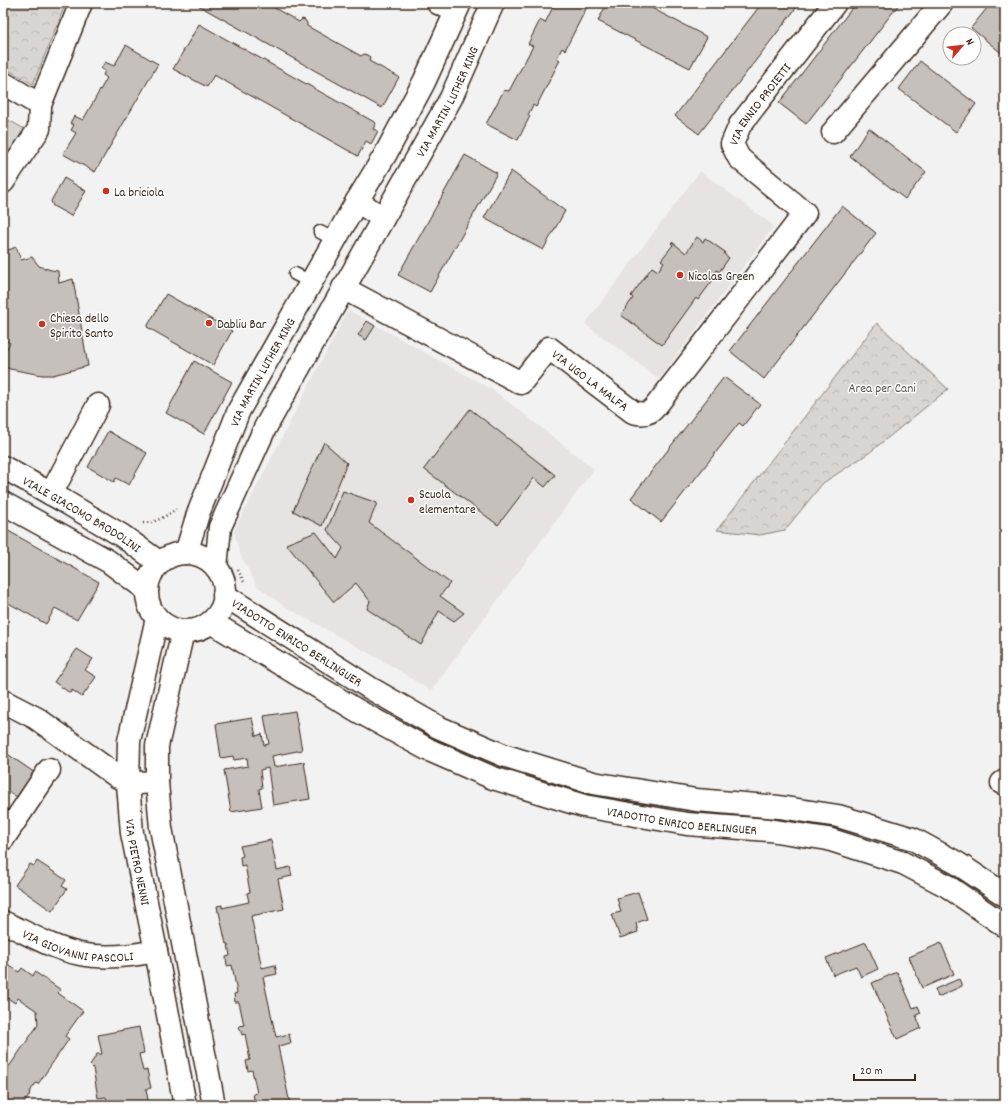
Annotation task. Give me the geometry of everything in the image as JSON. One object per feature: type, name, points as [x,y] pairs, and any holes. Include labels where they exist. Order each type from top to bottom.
[{"type":"street","points":[[3,182],[39,129],[40,105],[82,3]]},
{"type":"street","name":"VIA MARTIN LUTHER KING","points":[[226,566],[220,527],[264,428],[451,98],[493,3]]},
{"type":"street","name":"VIA ENNIO PROIETTI","points":[[805,214],[739,158],[732,144],[740,125],[834,3]]},
{"type":"street","points":[[833,132],[942,3]]},
{"type":"street","name":"VIA MARTIN LUTHER KING","points":[[186,553],[198,514],[239,410],[303,278],[328,236],[357,201],[385,154],[424,82],[451,6]]},
{"type":"street","points":[[3,83],[40,105]]},
{"type":"street","points":[[357,201],[383,218]]},
{"type":"street","name":"VIA UGO LA MALFA","points":[[344,288],[521,383],[549,348],[633,412],[643,414],[653,410],[805,214]]},
{"type":"street","points":[[51,494],[98,405]]},
{"type":"street","name":"VIALE GIACOMO BRODOLINI","points":[[3,467],[121,535],[160,563]]},
{"type":"street","name":"VIALE GIACOMO BRODOLINI","points":[[3,503],[108,561],[147,590]]},
{"type":"street","points":[[186,553],[197,555],[226,566],[221,576],[224,585],[224,595],[218,614],[211,622],[202,627],[183,631],[174,629],[164,624],[157,618],[151,610],[147,590],[148,580],[153,570],[160,563],[168,557],[186,553]]},
{"type":"street","name":"VIADOTTO ENRICO BERLINGUER","points":[[224,595],[370,688],[438,727],[496,752],[593,783],[696,800],[779,807],[838,816],[913,839],[957,863],[1005,895]]},
{"type":"street","name":"VIA PIETRO NENNI","points":[[157,618],[129,741],[128,780],[132,833],[185,1105]]},
{"type":"street","name":"VIADOTTO ENRICO BERLINGUER","points":[[211,622],[358,711],[429,750],[493,778],[584,806],[687,824],[769,830],[828,839],[903,863],[947,886],[1005,926]]},
{"type":"street","points":[[183,631],[157,746],[157,782],[161,828],[214,1105]]},
{"type":"street","name":"VIADOTTO ENRICO BERLINGUER","points":[[358,711],[370,688]]},
{"type":"street","points":[[3,701],[36,718],[118,777],[138,783],[157,782]]},
{"type":"street","points":[[3,840],[49,770]]},
{"type":"street","name":"VIA GIOVANNI PASCOLI","points":[[3,922],[53,946],[80,954],[110,957],[134,956],[156,951]]},
{"type":"path","name":"VIADOTTO ENRICO BERLINGUER","points":[[226,566],[248,586]]},
{"type":"shaded area","name":"Nicolas Green","points":[[700,171],[774,226],[659,379],[585,324]]},
{"type":"shaded area","name":"Scuola elementare","points":[[348,310],[493,390],[594,469],[431,691],[390,665],[284,606],[257,586],[240,554],[234,531]]},
{"type":"green space","points":[[3,3],[66,3],[33,84],[3,67]]},
{"type":"green space","points":[[3,117],[30,132],[3,181]]},
{"type":"green space","name":"Area per Cani","points":[[877,323],[948,389],[869,453],[823,483],[785,530],[760,535],[717,530]]},
{"type":"building","points":[[194,3],[266,3],[299,22],[302,19],[305,20],[307,26],[361,56],[364,54],[367,55],[370,57],[369,61],[399,77],[382,108]]},
{"type":"building","points":[[555,3],[589,3],[565,50],[562,48],[557,58],[560,60],[536,107],[533,105],[528,115],[530,116],[518,140],[486,124],[504,90],[509,91],[533,46],[528,44],[540,20],[545,23]]},
{"type":"building","points":[[607,3],[642,3],[707,37],[690,68],[598,21]]},
{"type":"building","points":[[762,3],[800,3],[699,134],[675,116]]},
{"type":"building","points":[[856,3],[900,3],[806,124],[779,103]]},
{"type":"building","points":[[991,3],[998,3],[1005,9],[1005,56],[982,37],[982,26],[973,26]]},
{"type":"building","points":[[199,24],[376,123],[373,129],[378,131],[371,144],[366,141],[358,156],[214,75],[207,87],[173,69]]},
{"type":"building","points":[[126,45],[158,64],[95,172],[63,154],[76,133],[71,130],[74,125],[70,123],[74,116],[83,120],[107,78],[103,75],[105,71],[101,69],[105,62],[114,66]]},
{"type":"building","points":[[920,61],[976,104],[956,132],[899,89]]},
{"type":"building","points":[[869,128],[926,172],[905,199],[850,156]]},
{"type":"building","points":[[465,155],[497,173],[430,292],[398,275]]},
{"type":"building","points":[[511,171],[565,211],[543,250],[484,218]]},
{"type":"building","points":[[64,178],[86,191],[71,216],[53,206],[51,201]]},
{"type":"building","points":[[842,206],[876,233],[764,379],[730,351]]},
{"type":"building","points":[[697,237],[703,242],[705,238],[725,252],[724,254],[729,258],[719,272],[717,270],[712,276],[710,279],[713,280],[698,300],[696,298],[662,345],[621,315],[633,298],[631,296],[652,267],[658,271],[664,262],[661,260],[673,245],[671,243],[672,242],[686,253]]},
{"type":"building","name":"Chiesa dello Spirito Santo","points":[[16,247],[21,260],[32,257],[39,266],[58,271],[59,283],[73,279],[88,366],[53,375],[42,375],[10,369],[3,366],[3,355],[10,343],[3,339],[3,252]]},
{"type":"building","points":[[166,294],[232,331],[213,365],[147,327]]},
{"type":"building","points":[[367,321],[375,326],[366,340],[358,335]]},
{"type":"building","points":[[194,361],[232,382],[204,434],[166,413]]},
{"type":"building","points":[[724,377],[760,404],[743,426],[739,423],[661,522],[631,498]]},
{"type":"building","points":[[470,409],[555,475],[545,487],[534,478],[498,525],[424,469]]},
{"type":"building","points":[[108,431],[147,453],[129,485],[116,478],[114,482],[88,467]]},
{"type":"building","points":[[324,442],[347,463],[322,526],[293,511]]},
{"type":"building","points":[[343,491],[377,503],[369,523],[450,583],[440,596],[464,613],[454,621],[439,611],[421,645],[367,609],[370,601],[356,583],[334,602],[286,544],[316,532],[337,559],[343,548],[327,530]]},
{"type":"building","points":[[3,528],[99,582],[77,620],[55,608],[46,624],[3,600]]},
{"type":"building","points":[[77,649],[93,659],[85,670],[96,677],[82,697],[72,690],[70,693],[54,682]]},
{"type":"building","points":[[295,711],[302,750],[272,756],[274,767],[304,762],[310,799],[273,805],[268,768],[260,770],[262,788],[259,789],[262,807],[231,812],[224,770],[248,766],[247,758],[234,760],[233,756],[221,758],[216,724],[252,718],[256,736],[262,734],[264,745],[269,744],[264,716]]},
{"type":"building","points":[[6,753],[38,775],[26,791],[22,789],[17,797],[3,788],[3,756]]},
{"type":"building","points":[[271,840],[277,870],[290,867],[292,876],[278,879],[284,909],[251,916],[262,968],[275,965],[277,974],[263,977],[276,1037],[289,1034],[291,1043],[278,1046],[290,1104],[302,1102],[303,1105],[255,1104],[253,1094],[257,1093],[252,1070],[248,1071],[246,1061],[250,1060],[245,1034],[242,1035],[239,1026],[244,1025],[239,1002],[235,1002],[234,994],[237,993],[232,965],[227,966],[226,957],[230,956],[228,944],[226,944],[217,906],[222,905],[222,908],[249,902],[247,893],[250,892],[245,865],[241,866],[240,857],[243,856],[240,846]]},
{"type":"building","points":[[37,861],[66,880],[62,886],[67,889],[52,911],[15,885],[30,864],[34,866]]},
{"type":"building","points":[[638,892],[647,919],[636,923],[638,932],[620,938],[612,914],[621,912],[617,898]]},
{"type":"building","points":[[866,942],[878,969],[861,977],[856,966],[833,975],[826,958]]},
{"type":"building","points":[[941,943],[954,974],[922,988],[909,957]]},
{"type":"building","points":[[3,961],[19,972],[22,968],[33,976],[35,972],[61,990],[58,993],[83,1011],[65,1036],[69,1039],[38,1084],[36,1083],[29,1093],[30,1094],[23,1105],[3,1105],[3,1072],[4,1070],[6,1071],[38,1025],[37,1011],[18,998],[15,1003],[3,995]]},
{"type":"building","points":[[897,972],[913,1008],[918,1006],[921,1013],[916,1015],[921,1028],[897,1039],[872,983]]},
{"type":"building","points":[[959,979],[962,986],[938,997],[935,989]]},
{"type":"building","points":[[139,1027],[144,1053],[139,1054],[143,1071],[147,1070],[151,1088],[146,1089],[149,1105],[108,1105],[106,1097],[98,1098],[93,1068],[90,1065],[97,1054],[102,1054],[98,1035]]},
{"type":"place","name":"La briciola","points":[[106,191]]},
{"type":"place","name":"Nicolas Green","points":[[680,275]]},
{"type":"place","name":"Dabliu Bar","points":[[209,323]]},
{"type":"place","name":"Chiesa dello Spirito Santo","points":[[42,324]]},
{"type":"place","name":"Scuola elementare","points":[[411,500]]}]
